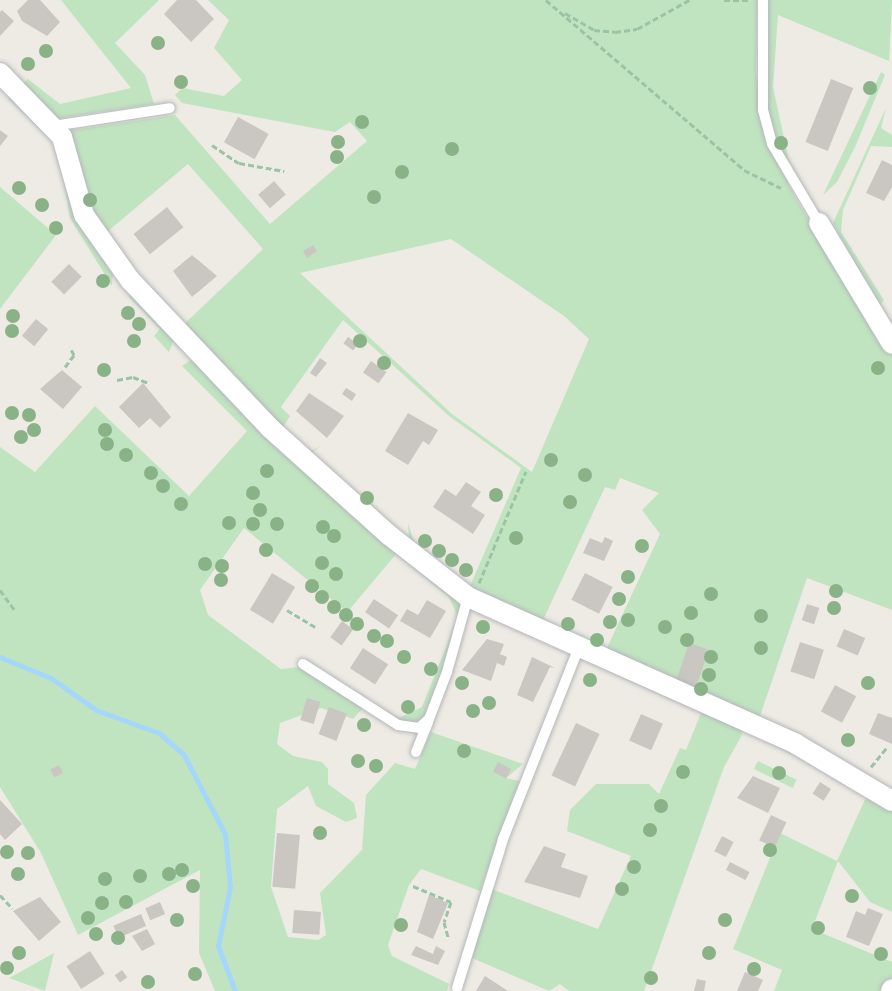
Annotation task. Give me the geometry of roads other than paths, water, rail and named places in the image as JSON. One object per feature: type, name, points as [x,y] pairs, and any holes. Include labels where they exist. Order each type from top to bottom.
[{"type":"street","points":[[0,73],[53,126],[68,150],[84,215],[109,254],[172,327],[270,428],[470,598],[796,744],[892,801]]},
{"type":"street","points":[[819,223],[892,345]]},
{"type":"lane","points":[[763,0],[763,110],[772,144],[819,223]]},
{"type":"lane","points":[[53,126],[170,108]]},
{"type":"lane","points":[[416,752],[470,598]]},
{"type":"lane","points":[[457,988],[503,839],[579,647]]},
{"type":"lane","points":[[303,664],[403,728],[419,728],[429,719]]},
{"type":"waterway","points":[[0,657],[51,678],[96,710],[159,733],[184,755],[225,834],[230,887],[218,946],[235,991]]}]
